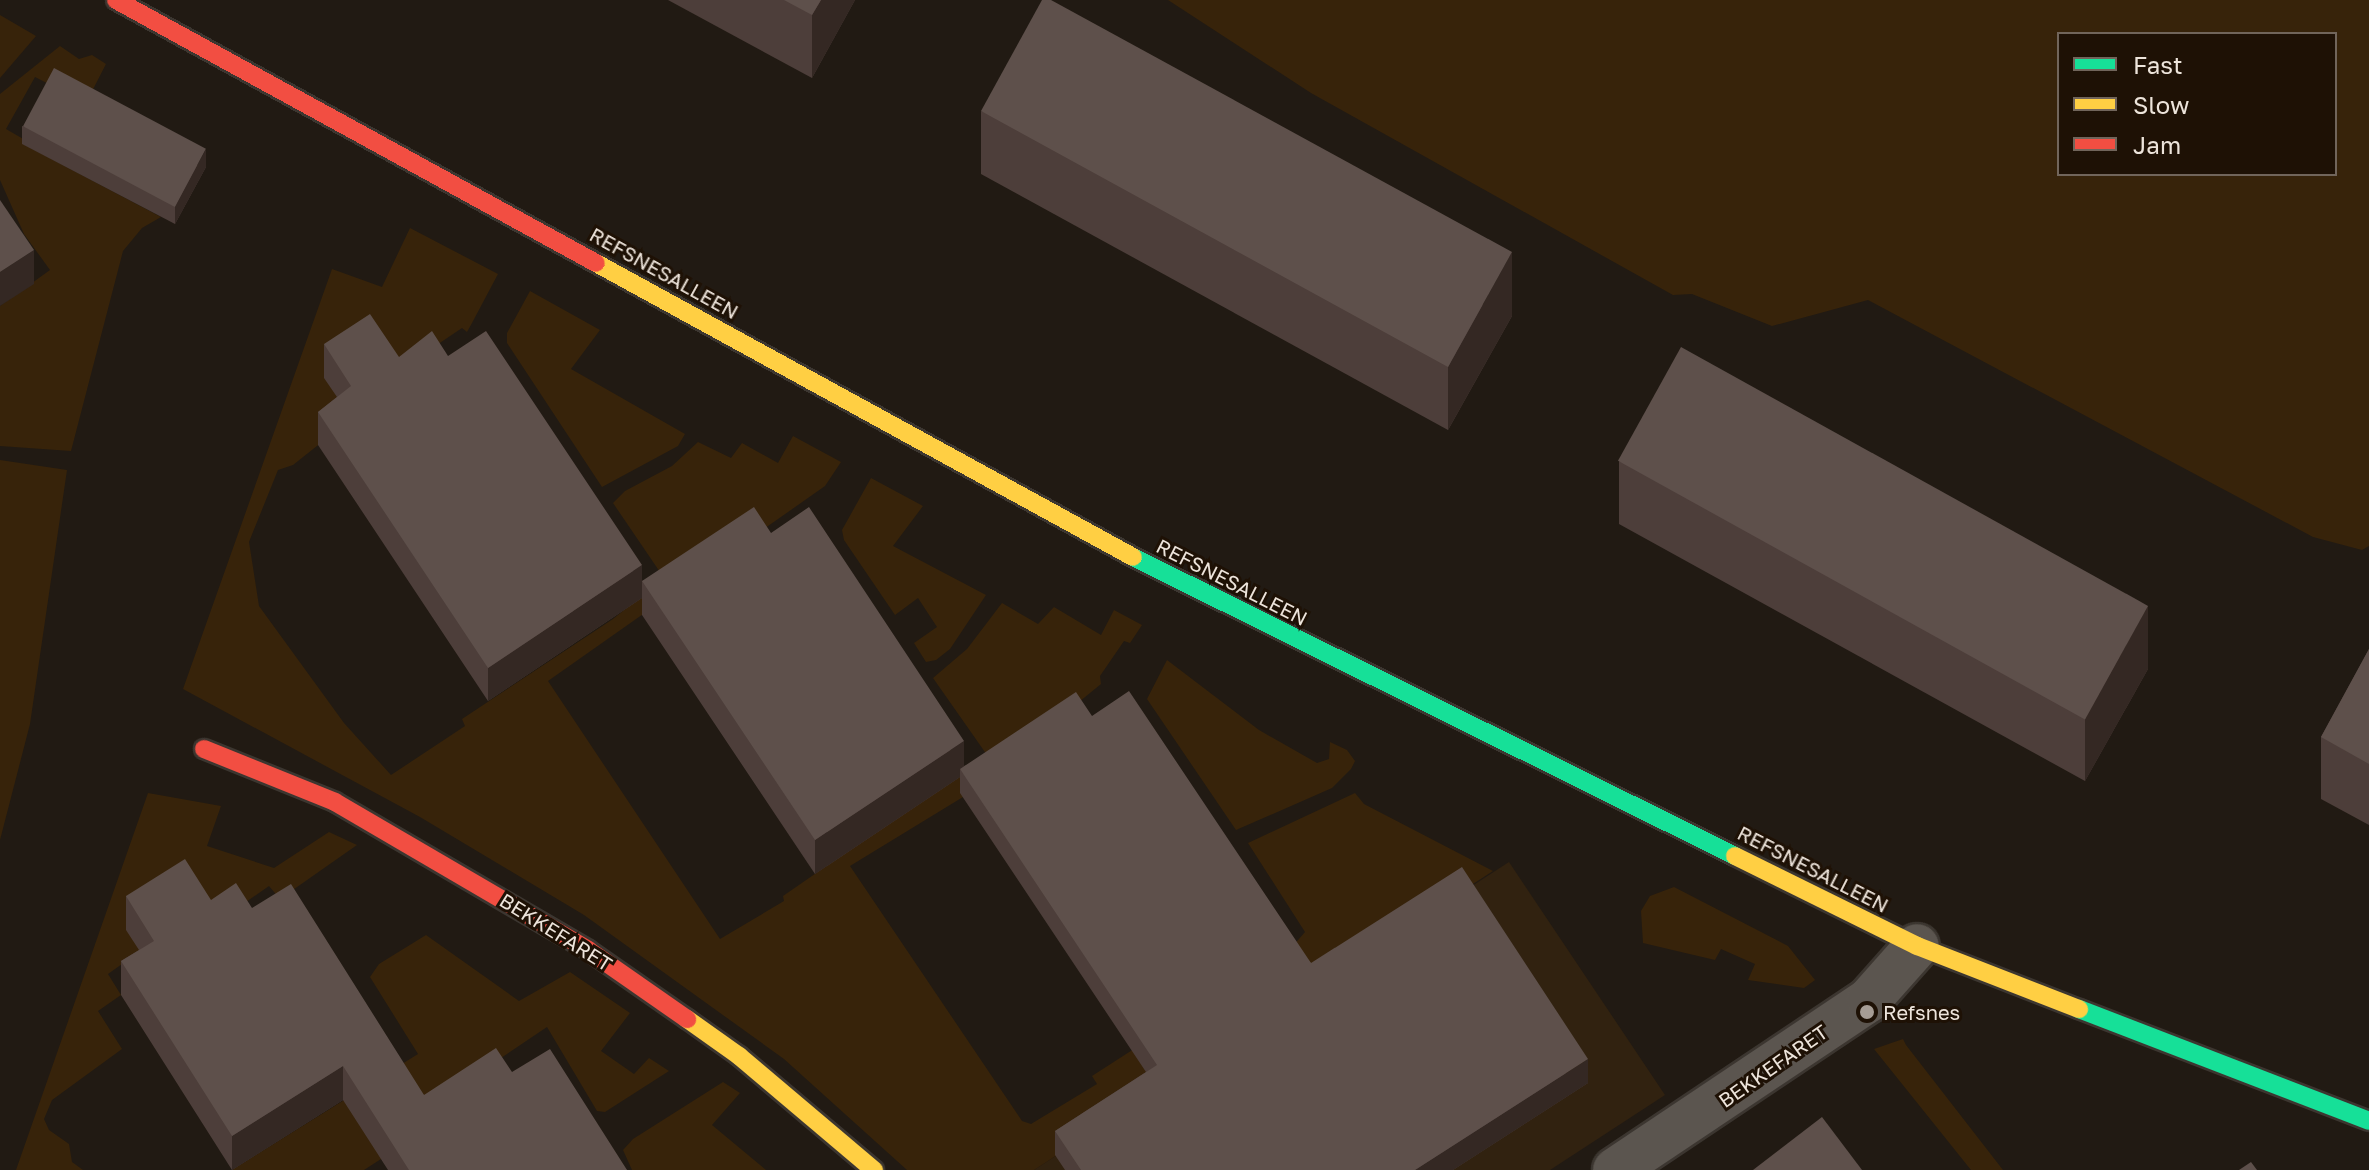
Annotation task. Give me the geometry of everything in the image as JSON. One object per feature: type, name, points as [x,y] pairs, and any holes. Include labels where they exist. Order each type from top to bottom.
[{"type":"street","name":"REFSNESALLEEN","points":[[116,0],[1155,569],[1917,946],[2369,1121]]},
{"type":"street","name":"BEKKEFARET","points":[[204,749],[335,802],[588,950],[739,1056],[874,1170]]},
{"type":"street","name":"BEKKEFARET","points":[[1615,1170],[1869,1000],[1917,946]]},
{"type":"shaded area","points":[[1168,0],[2369,0],[2369,546],[2362,550],[2313,537],[1868,300],[1772,326],[1692,294],[1673,295],[1311,93]]},
{"type":"shaded area","points":[[0,15],[36,36],[0,78]]},
{"type":"shaded area","points":[[60,46],[79,59],[92,55],[106,64],[86,103],[35,77],[6,129],[25,140],[23,144],[161,217],[142,228],[123,251],[71,451],[0,446],[0,306],[50,270],[24,234],[0,180],[0,94]]},
{"type":"shaded area","points":[[410,228],[498,274],[467,332],[462,328],[419,357],[351,419],[293,465],[278,470],[249,542],[259,606],[344,723],[391,775],[465,726],[462,719],[613,619],[664,578],[613,503],[625,491],[672,466],[698,442],[731,458],[742,443],[778,463],[793,436],[841,462],[825,486],[548,681],[720,939],[784,901],[783,896],[987,755],[933,678],[967,649],[1002,603],[1038,624],[1054,607],[1101,635],[1114,610],[1142,625],[1130,643],[1124,641],[1100,676],[1101,684],[963,797],[850,866],[1022,1121],[1031,1124],[1097,1084],[1092,1076],[1292,947],[1305,932],[1248,843],[1355,793],[1364,804],[1493,871],[1034,1170],[907,1170],[784,1059],[584,915],[420,817],[183,689],[332,269],[382,287]]},
{"type":"shaded area","points":[[530,291],[600,330],[571,369],[685,434],[678,446],[602,487],[507,343],[507,333]]},
{"type":"shaded area","points":[[0,460],[67,470],[30,724],[0,840]]},
{"type":"shaded area","points":[[871,478],[923,506],[893,546],[986,595],[950,649],[936,660],[926,662],[914,643],[937,627],[918,598],[895,615],[844,540],[842,530]]},
{"type":"shaded area","points":[[1167,660],[1259,730],[1317,763],[1329,759],[1330,742],[1347,750],[1355,761],[1351,769],[1332,788],[1236,830],[1147,699]]},
{"type":"shaded area","points":[[148,793],[221,806],[207,846],[274,868],[329,832],[357,845],[280,899],[269,886],[233,911],[139,952],[108,974],[121,995],[98,1011],[122,1049],[52,1100],[44,1119],[49,1130],[69,1144],[72,1162],[83,1170],[16,1170]]},
{"type":"shaded area","points":[[1509,862],[1665,1095],[1550,1170],[1034,1170]]},
{"type":"shaded area","points":[[1674,887],[1788,946],[1815,980],[1804,988],[1748,980],[1755,964],[1721,949],[1715,960],[1643,943],[1641,911],[1650,896]]},
{"type":"shaded area","points":[[426,935],[519,1001],[570,972],[630,1013],[601,1051],[634,1074],[649,1058],[669,1071],[605,1112],[597,1111],[547,1027],[498,1060],[412,1139],[364,1170],[232,1170],[418,1054],[370,977],[379,964]]},
{"type":"shaded area","points":[[1903,1039],[2003,1170],[1971,1170],[1874,1049]]},
{"type":"shaded area","points":[[723,1082],[740,1093],[712,1125],[766,1170],[632,1170],[623,1150],[633,1139]]},
{"type":"building","points":[[784,0],[821,0],[812,15]]},
{"type":"building","points":[[1042,0],[1051,0],[1512,252],[1448,367],[981,111]]},
{"type":"building","points":[[54,68],[206,149],[175,207],[23,126]]},
{"type":"building","points":[[0,200],[34,250],[0,272]]},
{"type":"building","points":[[370,314],[399,357],[432,331],[448,356],[486,331],[642,565],[488,668],[318,412],[351,386],[324,344]]},
{"type":"building","points":[[1681,347],[2148,606],[2085,720],[1618,461]]},
{"type":"building","points":[[754,507],[771,533],[809,507],[964,741],[815,840],[642,581]]},
{"type":"building","points":[[2369,649],[2369,764],[2321,737]]},
{"type":"building","points":[[1129,691],[1311,963],[1462,867],[1588,1059],[1415,1170],[1081,1170],[1055,1131],[1157,1065],[960,769],[1076,692],[1092,716]]},
{"type":"building","points":[[185,859],[211,900],[236,883],[252,908],[291,884],[424,1095],[496,1048],[512,1072],[550,1049],[627,1170],[409,1170],[343,1066],[232,1136],[121,961],[154,941],[126,896]]},
{"type":"building","points":[[1822,1117],[1862,1170],[1753,1170]]},
{"type":"building","points":[[2251,1162],[2257,1170],[2239,1170]]},
{"type":"traffic: fast","points":[[1133,557],[1735,856]]},
{"type":"traffic: fast","points":[[2079,1009],[2369,1121]]},
{"type":"traffic: slow","points":[[596,263],[1133,557]]},
{"type":"traffic: slow","points":[[1735,856],[1917,946],[2079,1009]]},
{"type":"traffic: slow","points":[[687,1019],[739,1056],[874,1170]]},
{"type":"traffic: jam","points":[[116,0],[596,263]]},
{"type":"traffic: jam","points":[[204,749],[335,802],[588,950],[687,1019]]},
{"type":"place","name":"Refsnes","points":[[1867,1012]]}]
